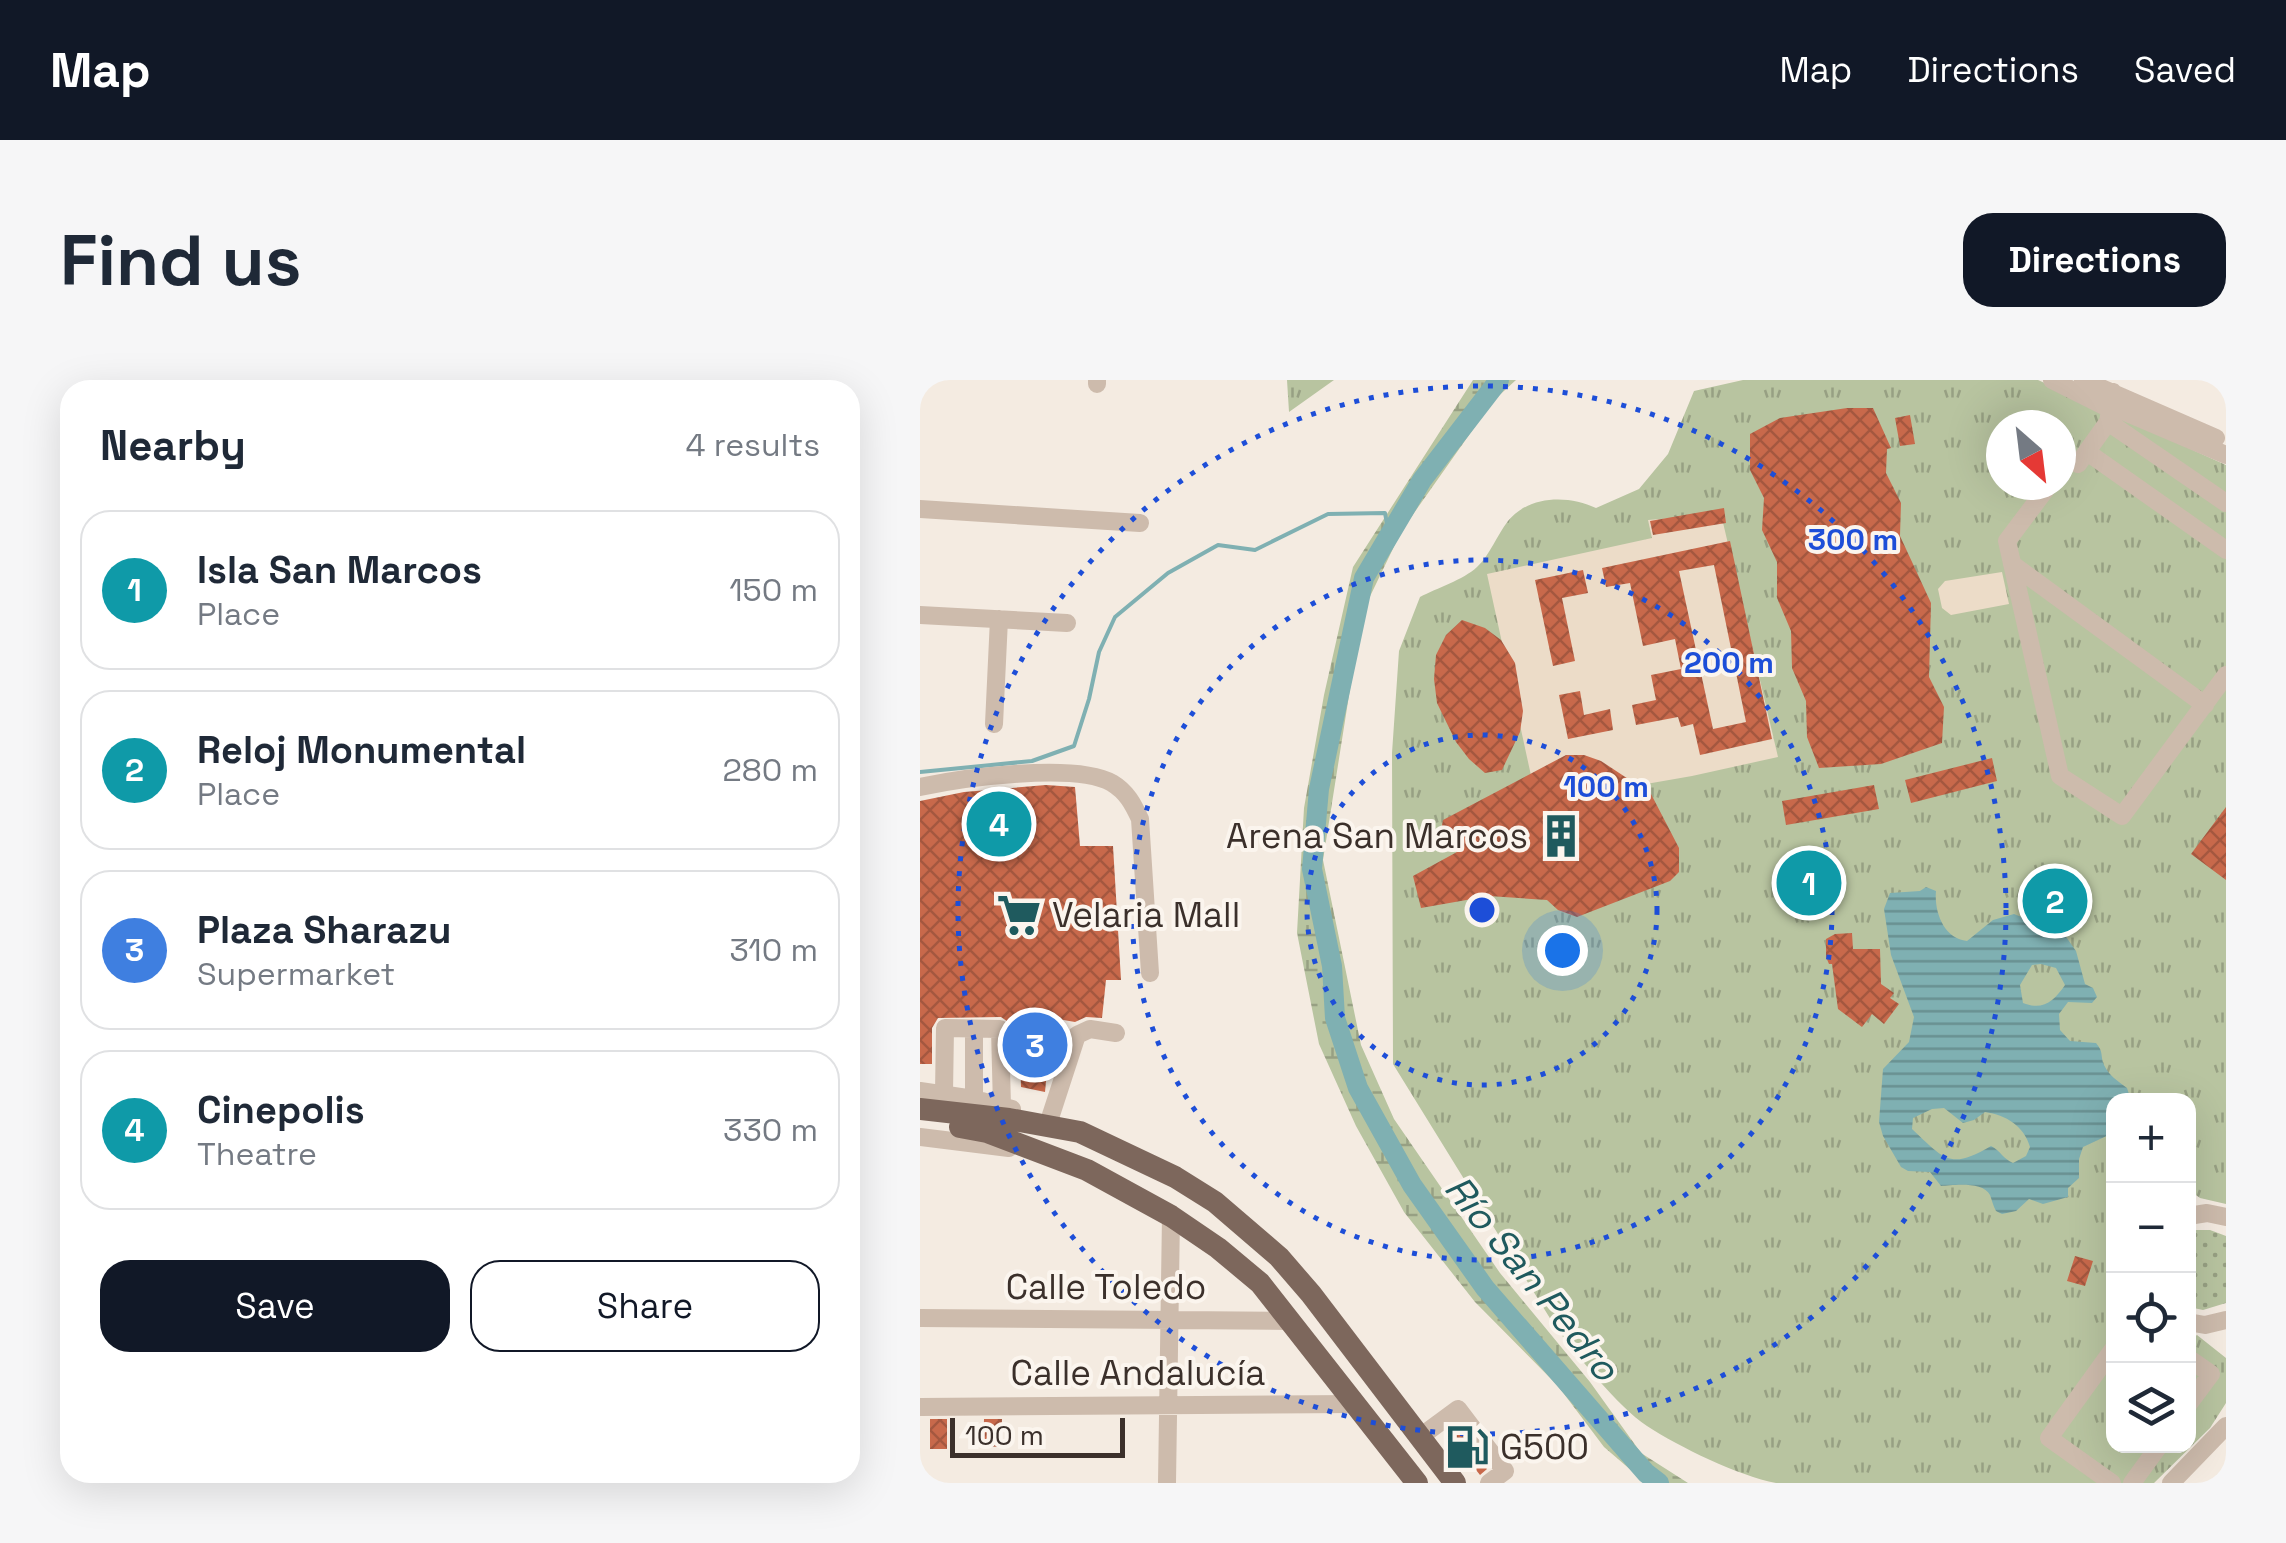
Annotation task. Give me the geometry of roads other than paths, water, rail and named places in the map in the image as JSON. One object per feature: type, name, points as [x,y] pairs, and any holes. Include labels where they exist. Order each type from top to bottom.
[{"type":"main road","points":[[920,1109],[1006,1113],[1078,1132],[1175,1177],[1250,1229],[1311,1294],[1455,1483]]},
{"type":"main road","points":[[920,1122],[987,1132],[1055,1155],[1171,1216],[1260,1283],[1417,1483]]},
{"type":"street","points":[[2052,380],[2110,408],[2226,443]]},
{"type":"street","points":[[2083,380],[2110,408],[2226,502]]},
{"type":"street","points":[[2076,463],[2110,408]]},
{"type":"street","points":[[2110,408],[2226,455]]},
{"type":"street","points":[[2086,452],[2226,550]]},
{"type":"street","points":[[2037,500],[2007,540],[2060,776],[2122,816],[2226,676]]},
{"type":"street","points":[[920,509],[1140,524]]},
{"type":"street","points":[[2012,564],[2205,705]]},
{"type":"street","points":[[920,614],[1067,623]]},
{"type":"street","points":[[994,724],[999,619]]},
{"type":"street","points":[[920,787],[976,777],[1083,774],[1110,782],[1130,796],[1140,819],[1150,973]]},
{"type":"street","points":[[944,1093],[945,1028],[1000,1029],[1006,1113]]},
{"type":"street","points":[[974,1029],[974,1099]]},
{"type":"street","points":[[1050,1118],[1077,1035],[1090,1030],[1116,1033]]},
{"type":"street","points":[[920,1091],[974,1099],[1006,1113],[1050,1118],[1078,1132]]},
{"type":"street","points":[[920,1137],[1055,1155]]},
{"type":"street","points":[[2196,1215],[2226,1218]]},
{"type":"street","points":[[1167,1483],[1171,1216]]},
{"type":"street","name":"Calle Toledo","points":[[920,1318],[1292,1321]]},
{"type":"street","points":[[2196,1323],[2225,1322]]},
{"type":"street","points":[[2106,1359],[2048,1438],[2112,1483]]},
{"type":"street","points":[[2196,1364],[2210,1374],[2196,1394]]},
{"type":"street","name":"Calle Andalucía","points":[[920,1407],[1356,1404]]},
{"type":"street","points":[[1420,1437],[1458,1409],[1505,1470],[1489,1483]]},
{"type":"street","points":[[2171,1483],[2226,1426]]},
{"type":"street","points":[[2132,1483],[2154,1453]]},
{"type":"water","points":[[1926,887],[1936,891],[1942,923],[1959,939],[1967,941],[1993,920],[2014,914],[2064,934],[2076,951],[2085,984],[2093,988],[2097,997],[2092,1003],[2068,1002],[2059,1014],[2060,1030],[2070,1041],[2096,1043],[2106,1069],[2129,1093],[2106,1093],[2106,1136],[2083,1147],[2079,1178],[2068,1188],[2068,1197],[2043,1204],[2029,1199],[2016,1211],[2002,1214],[1981,1188],[1941,1186],[1930,1172],[1901,1167],[1879,1122],[1883,1069],[1909,1042],[1914,1017],[1891,955],[1884,909],[1890,893]],"holes":[[[2032,965],[2056,968],[2065,985],[2057,996],[2036,1006],[2023,1003],[2020,985]],[[1944,1108],[1963,1123],[1985,1112],[2000,1116],[2019,1127],[2030,1147],[2026,1156],[2013,1163],[1991,1146],[1966,1158],[1948,1158],[1912,1129],[1913,1118],[1932,1109]]]},
{"type":"waterway","name":"Río San Pedro","points":[[1499,380],[1422,480],[1364,578],[1319,789],[1312,869],[1332,966],[1335,1018],[1358,1088],[1412,1185],[1485,1288],[1646,1473],[1659,1483]]},
{"type":"waterway","points":[[920,772],[1032,761],[1074,746],[1099,652],[1115,617],[1168,573],[1218,545],[1255,550],[1328,514],[1385,513],[1389,535]]},
{"type":"place","name":"Cinepolis","points":[[999,824]]},
{"type":"place","name":"Arena San Marcos","points":[[1561,836]]},
{"type":"place","name":"Isla San Marcos","points":[[1809,883]]},
{"type":"place","name":"Reloj Monumental","points":[[2055,901]]},
{"type":"place","name":"Velaria Mall","points":[[1019,915]]},
{"type":"place","name":"Plaza Sharazu","points":[[1035,1045]]},
{"type":"place","name":"G500","points":[[1467,1447]]}]
